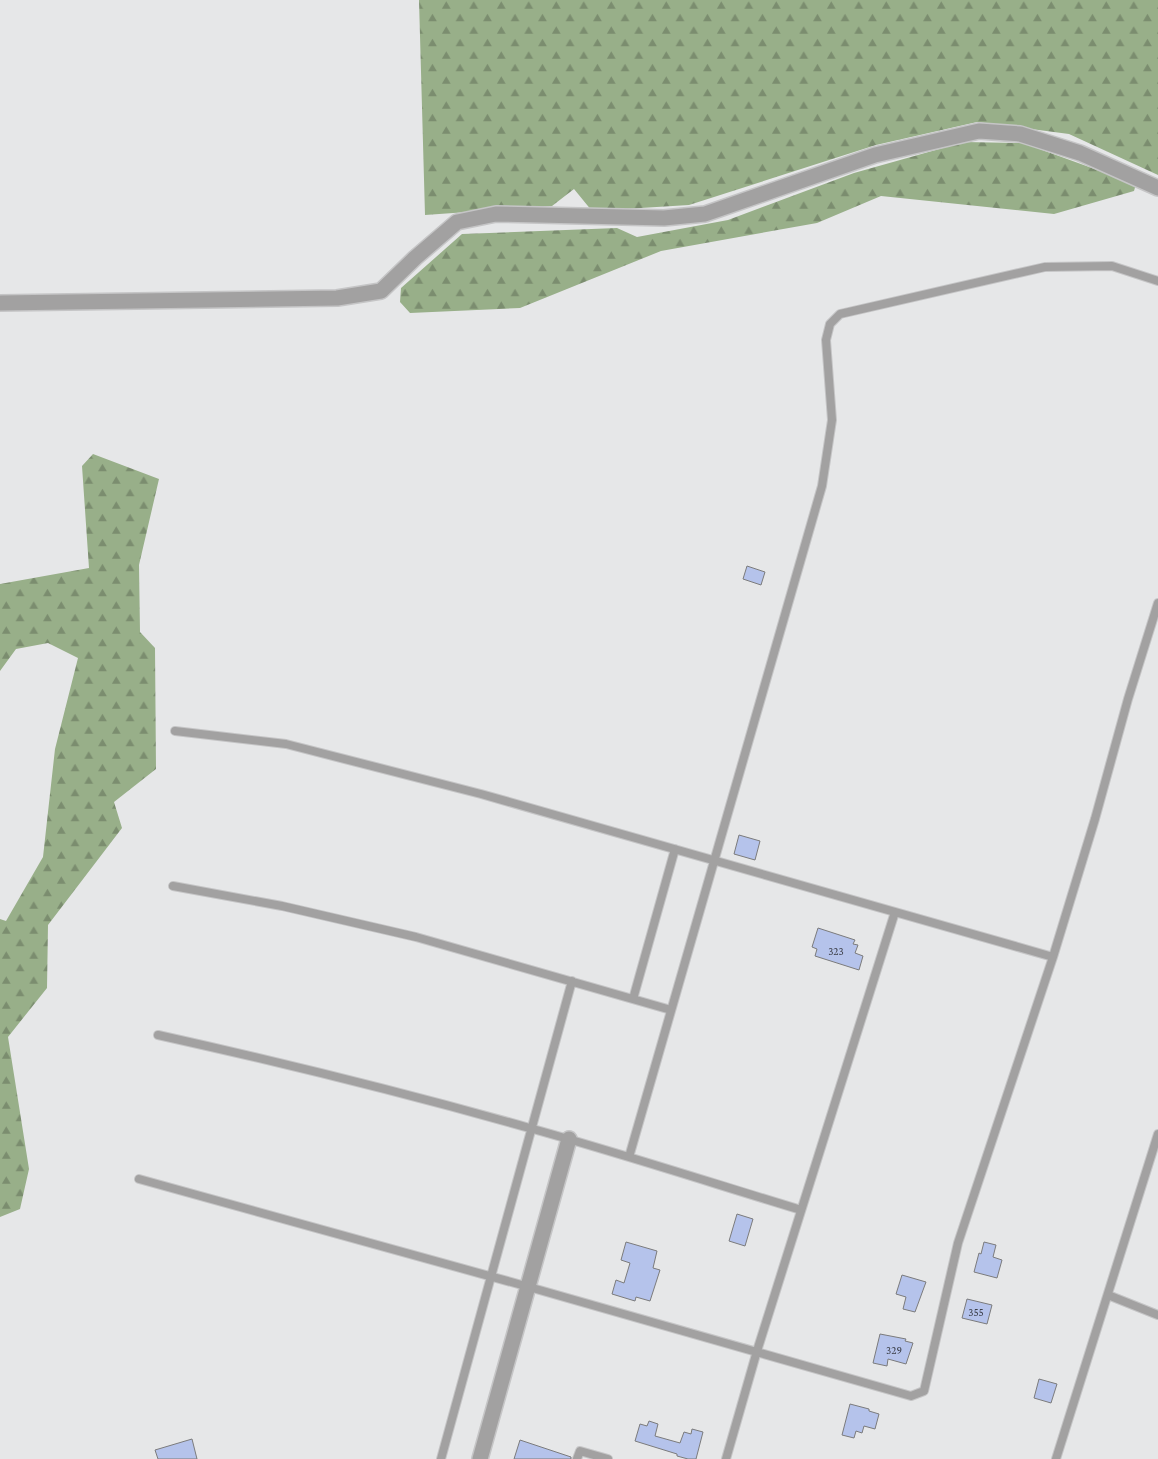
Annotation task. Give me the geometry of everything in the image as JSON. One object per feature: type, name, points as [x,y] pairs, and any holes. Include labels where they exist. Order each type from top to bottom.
[{"type":"street","points":[[0,303],[337,298],[381,291],[414,258],[457,222],[496,214],[664,218],[705,214],[875,155],[979,131],[1020,134],[1071,150],[1158,188]]},
{"type":"street","points":[[480,1459],[569,1139]]},
{"type":"lane","points":[[629,1158],[822,486],[832,420],[826,340],[830,324],[840,314],[1045,267],[1112,266],[1158,281]]},
{"type":"lane","points":[[139,1178],[911,1396],[924,1391],[958,1243],[1053,957],[1096,819],[1128,699],[1158,603]]},
{"type":"lane","points":[[175,731],[286,744],[481,794],[1053,957]]},
{"type":"lane","points":[[633,998],[675,849]]},
{"type":"lane","points":[[173,886],[282,906],[416,937],[672,1010]]},
{"type":"lane","points":[[726,1459],[756,1351],[895,912]]},
{"type":"lane","points":[[441,1459],[572,981]]},
{"type":"lane","points":[[158,1035],[268,1060],[531,1128],[801,1210]]},
{"type":"lane","points":[[1056,1459],[1158,1134]]},
{"type":"lane","points":[[1108,1295],[1158,1315]]},
{"type":"lane","points":[[577,1459],[580,1451],[608,1459]]},
{"type":"green space","points":[[419,0],[1158,0],[1158,175],[1069,134],[977,122],[876,145],[689,205],[592,211],[574,189],[552,206],[425,215]]},
{"type":"green space","points":[[964,142],[1023,143],[1136,184],[1134,191],[1054,214],[881,196],[817,223],[661,251],[520,308],[410,313],[400,302],[401,288],[462,234],[617,228],[637,237],[728,220],[854,173]]},
{"type":"green space","points":[[93,454],[159,479],[139,565],[140,632],[155,648],[156,769],[114,802],[122,828],[48,925],[47,988],[8,1037],[29,1169],[20,1209],[0,1217],[0,919],[6,921],[43,857],[55,749],[78,658],[48,643],[16,649],[0,671],[0,584],[89,568],[82,466]]},
{"type":"building","points":[[747,566],[765,572],[761,585],[743,579]]},
{"type":"building","points":[[739,835],[760,841],[755,860],[734,854]]},
{"type":"building","points":[[818,928],[855,940],[853,944],[858,945],[855,953],[863,956],[859,970],[815,956],[817,949],[812,947]]},
{"type":"building","points":[[737,1214],[753,1219],[745,1246],[729,1241]]},
{"type":"building","points":[[626,1242],[657,1251],[653,1268],[660,1270],[650,1301],[636,1297],[635,1301],[612,1294],[616,1280],[624,1283],[630,1263],[621,1260]]},
{"type":"building","points":[[984,1242],[996,1245],[993,1257],[1002,1260],[997,1278],[974,1272]]},
{"type":"building","points":[[902,1275],[926,1282],[915,1312],[903,1309],[906,1297],[896,1294]]},
{"type":"building","points":[[967,1299],[992,1305],[987,1324],[962,1318]]},
{"type":"building","points":[[880,1334],[906,1339],[905,1341],[913,1343],[906,1364],[888,1359],[887,1366],[873,1363]]},
{"type":"building","points":[[1039,1379],[1057,1384],[1051,1403],[1034,1398]]},
{"type":"building","points":[[850,1404],[879,1414],[875,1429],[864,1426],[862,1433],[856,1431],[854,1438],[842,1435]]},
{"type":"building","points":[[649,1421],[658,1424],[655,1436],[680,1443],[684,1432],[691,1434],[692,1429],[703,1432],[696,1459],[677,1456],[677,1454],[635,1441],[640,1424],[647,1426]]},
{"type":"building","points":[[192,1439],[197,1459],[158,1459],[155,1450]]},
{"type":"building","points":[[520,1440],[571,1457],[571,1459],[514,1459]]}]
